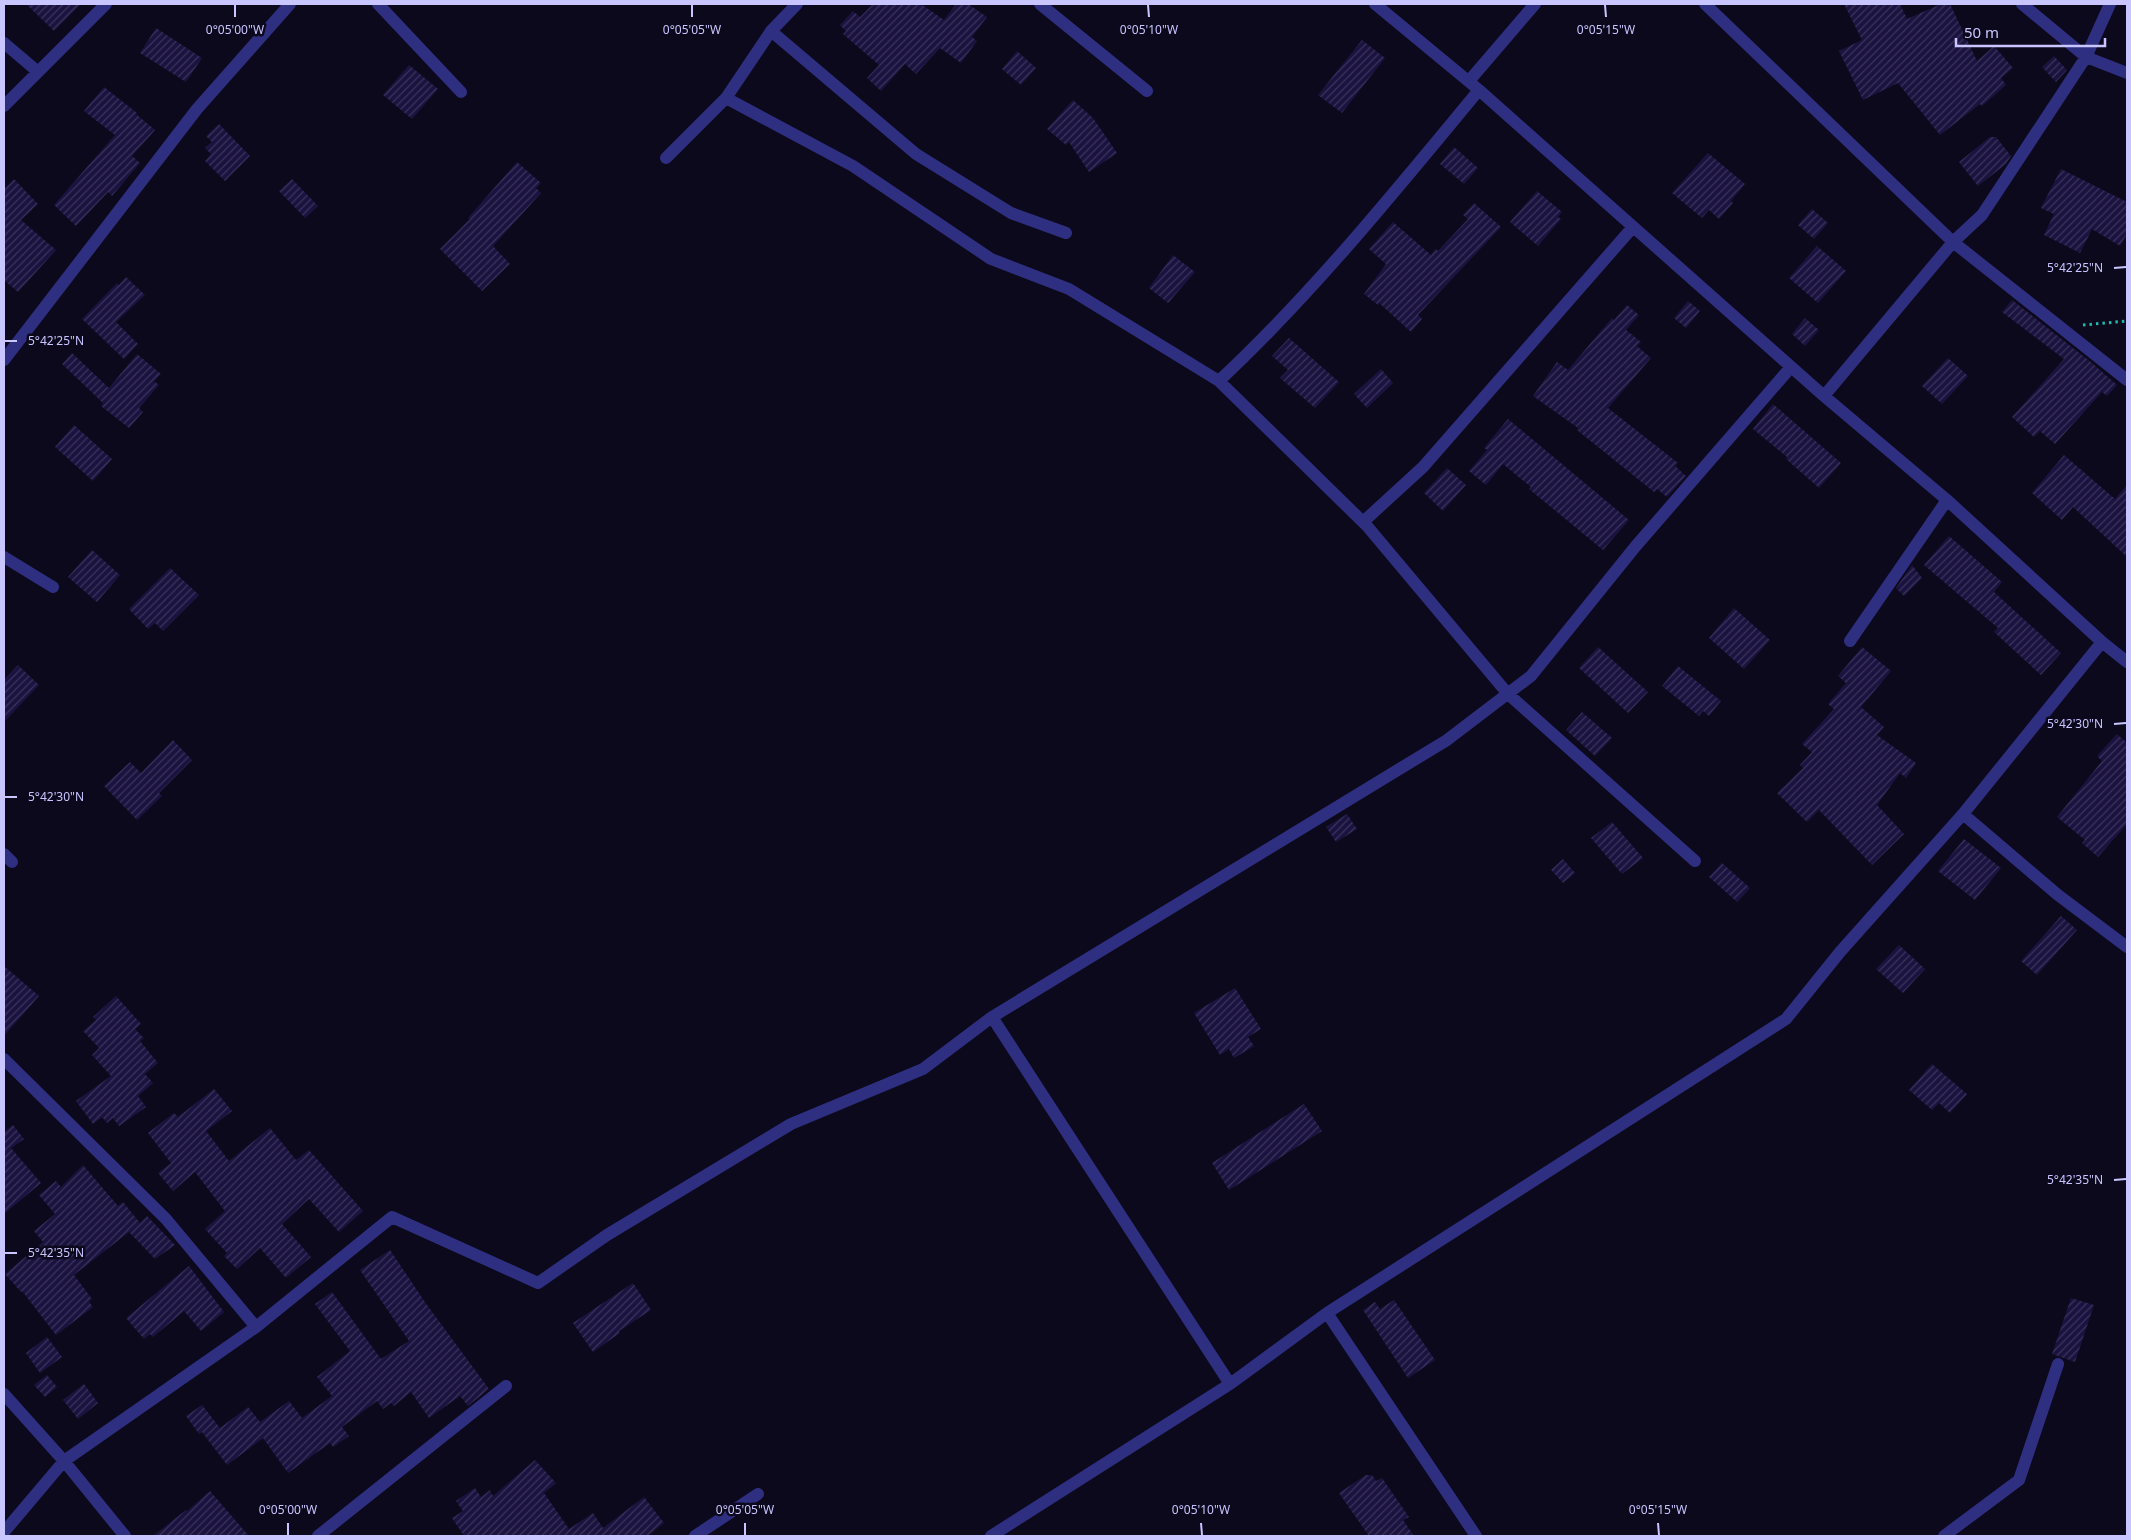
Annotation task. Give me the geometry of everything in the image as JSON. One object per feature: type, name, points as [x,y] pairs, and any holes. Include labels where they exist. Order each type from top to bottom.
[{"type":"street","points":[[4,106],[106,4]]},
{"type":"street","points":[[4,360],[197,109],[290,4]]},
{"type":"street","points":[[378,4],[461,92]]},
{"type":"street","points":[[666,158],[726,98],[771,31],[795,4]]},
{"type":"street","points":[[1040,4],[1147,91]]},
{"type":"street","points":[[1375,4],[1469,81],[1824,396],[1947,500],[2102,642],[2127,662]]},
{"type":"street","points":[[1469,81],[1535,4]]},
{"type":"street","points":[[1705,4],[1953,242],[2127,380]]},
{"type":"street","points":[[2022,4],[2086,58],[2127,73]]},
{"type":"street","points":[[1824,396],[1953,242],[1982,215],[2086,58],[2110,4]]},
{"type":"street","points":[[771,31],[916,154],[1010,213],[1066,233]]},
{"type":"street","points":[[4,43],[37,71]]},
{"type":"street","points":[[1219,381],[1264,339],[1366,226],[1479,90]]},
{"type":"street","points":[[726,98],[853,166],[991,259],[1069,289],[1219,381],[1363,522],[1508,694],[1694,861]]},
{"type":"street","points":[[1363,522],[1423,467],[1633,227]]},
{"type":"street","points":[[4,1532],[64,1461],[256,1327],[392,1217],[538,1283],[606,1234],[791,1124],[923,1068],[992,1016],[1447,740],[1531,676],[1634,547],[1791,366]]},
{"type":"street","points":[[1850,641],[1947,500]]},
{"type":"street","points":[[4,557],[53,587]]},
{"type":"street","points":[[991,1536],[1230,1384],[1327,1314],[1786,1019],[1840,952],[1963,814],[2102,642]]},
{"type":"street","points":[[1963,814],[2058,895],[2127,947]]},
{"type":"street","points":[[992,1016],[1230,1384]]},
{"type":"street","points":[[4,1059],[166,1219],[256,1327]]},
{"type":"street","points":[[1327,1314],[1476,1536]]},
{"type":"street","points":[[1944,1536],[2019,1480],[2058,1364]]},
{"type":"street","points":[[318,1536],[506,1386]]},
{"type":"street","points":[[4,1394],[64,1461],[125,1536]]},
{"type":"street","points":[[695,1536],[758,1494]]},
{"type":"path","points":[[2061,327],[2127,321]]},
{"type":"building","points":[[26,4],[81,4],[54,31]]},
{"type":"building","points":[[873,4],[921,4],[944,20],[956,4],[968,4],[987,17],[972,37],[977,41],[961,63],[940,48],[916,74],[905,64],[881,91],[867,78],[879,65],[843,34],[846,31],[840,25],[853,11],[860,17]]},
{"type":"building","points":[[1844,4],[1900,4],[1907,19],[1941,4],[1950,4],[1977,61],[1994,46],[2013,68],[2001,78],[2006,85],[1982,106],[1980,104],[1940,135],[1898,83],[1863,100],[1839,51],[1862,40]]},
{"type":"building","points":[[156,28],[202,58],[186,82],[140,53]]},
{"type":"building","points":[[1362,40],[1385,58],[1342,113],[1318,95]]},
{"type":"building","points":[[1017,51],[1036,68],[1021,85],[1002,69]]},
{"type":"building","points":[[2054,56],[2067,70],[2056,82],[2042,67]]},
{"type":"building","points":[[409,65],[438,89],[412,119],[383,95]]},
{"type":"building","points":[[104,87],[155,130],[132,156],[140,163],[112,196],[108,192],[76,226],[54,205],[115,135],[84,111]]},
{"type":"building","points":[[1073,100],[1093,118],[1117,153],[1089,172],[1069,142],[1066,145],[1047,129]]},
{"type":"building","points":[[219,124],[250,156],[225,181],[205,161],[211,154],[205,148],[212,142],[206,136]]},
{"type":"building","points":[[1990,137],[1996,137],[2011,156],[2006,164],[1978,186],[1959,162]]},
{"type":"building","points":[[1454,147],[1478,168],[1464,184],[1440,164]]},
{"type":"building","points":[[1708,153],[1745,184],[1731,201],[1733,203],[1719,219],[1709,210],[1702,218],[1672,193]]},
{"type":"building","points":[[517,162],[541,183],[536,188],[541,193],[493,246],[510,264],[482,291],[440,249],[470,219],[468,218]]},
{"type":"building","points":[[2061,169],[2127,202],[2127,234],[2120,246],[2092,229],[2080,253],[2044,235],[2054,214],[2041,208]]},
{"type":"building","points":[[14,179],[38,204],[21,220],[56,250],[18,292],[4,280],[4,189]]},
{"type":"building","points":[[292,179],[318,206],[305,218],[279,191]]},
{"type":"building","points":[[1537,191],[1562,212],[1558,217],[1561,219],[1538,246],[1510,222]]},
{"type":"building","points":[[1474,203],[1501,227],[1418,315],[1422,319],[1411,332],[1379,303],[1378,305],[1364,294],[1386,264],[1369,249],[1393,222],[1431,255],[1436,249],[1438,251],[1468,219],[1463,215]]},
{"type":"building","points":[[1812,209],[1828,223],[1814,239],[1798,225]]},
{"type":"building","points":[[1817,246],[1846,271],[1818,303],[1789,278]]},
{"type":"building","points":[[1173,255],[1195,272],[1168,303],[1149,288]]},
{"type":"building","points":[[126,277],[145,295],[116,322],[138,344],[124,359],[82,319],[117,283],[119,285]]},
{"type":"building","points":[[2012,300],[2117,385],[2107,396],[2102,392],[2055,444],[2040,431],[2034,437],[2012,417],[2064,359],[2002,312]]},
{"type":"building","points":[[1688,301],[1700,311],[1686,328],[1674,318]]},
{"type":"building","points":[[1627,305],[1639,315],[1626,330],[1641,342],[1637,346],[1651,358],[1608,408],[1678,463],[1675,466],[1686,476],[1667,497],[1657,489],[1654,492],[1577,430],[1578,428],[1533,396],[1557,362],[1568,370],[1612,318],[1614,320]]},
{"type":"building","points":[[1805,318],[1819,330],[1805,346],[1792,334]]},
{"type":"building","points":[[1289,338],[1339,382],[1315,408],[1280,378],[1288,370],[1272,356]]},
{"type":"building","points":[[72,353],[109,388],[137,354],[161,374],[154,381],[159,385],[139,408],[143,412],[129,428],[101,406],[103,403],[62,364]]},
{"type":"building","points":[[1948,358],[1968,376],[1942,404],[1922,386]]},
{"type":"building","points":[[1381,369],[1393,383],[1367,408],[1354,394]]},
{"type":"building","points":[[1773,404],[1841,463],[1819,488],[1786,459],[1787,457],[1753,429]]},
{"type":"building","points":[[1508,419],[1629,520],[1603,550],[1529,489],[1531,487],[1503,464],[1486,485],[1469,471],[1487,450],[1484,448]]},
{"type":"building","points":[[74,425],[112,459],[93,481],[55,447]]},
{"type":"building","points":[[2064,455],[2115,499],[2127,485],[2127,557],[2073,507],[2062,520],[2032,493]]},
{"type":"building","points":[[1447,468],[1466,485],[1443,511],[1424,493]]},
{"type":"building","points":[[1949,536],[2002,582],[1994,592],[2061,653],[2041,675],[1994,632],[1998,628],[1924,565]]},
{"type":"building","points":[[92,550],[120,575],[97,602],[68,577]]},
{"type":"building","points":[[1912,565],[1922,578],[1904,596],[1896,588]]},
{"type":"building","points":[[170,568],[199,595],[163,631],[155,623],[148,629],[129,609]]},
{"type":"building","points":[[1734,608],[1770,640],[1744,669],[1709,638]]},
{"type":"building","points":[[1598,647],[1648,692],[1628,713],[1579,668]]},
{"type":"building","points":[[1862,647],[1891,671],[1861,707],[1884,727],[1877,735],[1916,763],[1906,778],[1900,773],[1877,805],[1904,834],[1872,865],[1819,810],[1807,822],[1777,793],[1803,768],[1800,765],[1812,752],[1802,744],[1834,709],[1828,704],[1846,683],[1838,676]]},
{"type":"building","points":[[18,665],[39,685],[4,722],[4,680]]},
{"type":"building","points":[[1678,666],[1721,701],[1709,716],[1703,711],[1699,716],[1662,686]]},
{"type":"building","points":[[1582,712],[1612,738],[1595,756],[1566,730]]},
{"type":"building","points":[[2117,734],[2127,743],[2127,824],[2098,857],[2082,843],[2085,840],[2057,817],[2102,761],[2097,756]]},
{"type":"building","points":[[173,740],[192,760],[159,793],[162,796],[137,820],[104,786],[130,762],[141,773]]},
{"type":"building","points":[[1347,814],[1357,829],[1336,842],[1326,827]]},
{"type":"building","points":[[1612,822],[1643,858],[1622,874],[1591,838]]},
{"type":"building","points":[[1964,839],[2001,868],[1975,900],[1938,871]]},
{"type":"building","points":[[1563,859],[1575,873],[1563,883],[1551,870]]},
{"type":"building","points":[[1722,863],[1750,888],[1737,902],[1709,877]]},
{"type":"building","points":[[2061,916],[2077,930],[2037,975],[2021,961]]},
{"type":"building","points":[[1899,945],[1925,969],[1903,993],[1876,969]]},
{"type":"building","points":[[4,966],[39,996],[4,1036]]},
{"type":"building","points":[[1235,988],[1261,1029],[1248,1037],[1254,1046],[1234,1058],[1229,1049],[1220,1055],[1194,1013]]},
{"type":"building","points":[[116,996],[141,1024],[135,1029],[144,1038],[140,1041],[158,1063],[145,1074],[153,1083],[138,1096],[146,1107],[119,1126],[113,1118],[107,1123],[102,1117],[93,1124],[76,1101],[111,1076],[92,1055],[99,1048],[83,1031],[96,1020],[93,1017]]},
{"type":"building","points":[[1932,1064],[1967,1094],[1950,1113],[1939,1103],[1932,1110],[1909,1090]]},
{"type":"building","points":[[214,1089],[232,1111],[206,1131],[229,1161],[270,1128],[296,1160],[309,1150],[363,1211],[339,1232],[309,1199],[282,1224],[311,1257],[286,1278],[260,1248],[237,1269],[224,1256],[227,1253],[205,1229],[225,1211],[195,1172],[173,1191],[158,1173],[171,1163],[148,1133],[174,1113],[178,1117]]},
{"type":"building","points":[[1304,1104],[1322,1131],[1229,1190],[1212,1163]]},
{"type":"building","points":[[13,1125],[24,1139],[11,1148],[41,1183],[4,1214],[4,1132]]},
{"type":"building","points":[[83,1165],[118,1206],[123,1202],[140,1223],[147,1216],[175,1245],[155,1259],[129,1232],[74,1275],[92,1299],[89,1302],[93,1307],[56,1335],[22,1291],[5,1274],[43,1242],[34,1231],[55,1214],[39,1195],[56,1181],[61,1187]]},
{"type":"building","points":[[390,1250],[427,1305],[489,1389],[468,1406],[460,1396],[429,1418],[411,1392],[394,1406],[391,1403],[383,1409],[377,1401],[342,1427],[349,1436],[333,1447],[330,1443],[288,1473],[263,1438],[227,1465],[202,1432],[199,1434],[186,1416],[202,1405],[220,1428],[248,1407],[260,1422],[289,1401],[302,1418],[332,1396],[317,1377],[350,1351],[315,1304],[332,1292],[381,1359],[409,1341],[360,1270]]},
{"type":"building","points":[[189,1266],[224,1312],[201,1331],[184,1311],[153,1337],[150,1334],[144,1339],[126,1318]]},
{"type":"building","points":[[633,1283],[651,1310],[619,1331],[620,1333],[593,1352],[573,1323]]},
{"type":"building","points":[[2071,1298],[2094,1305],[2075,1362],[2052,1354]]},
{"type":"building","points":[[1394,1300],[1435,1360],[1408,1378],[1363,1310],[1375,1302],[1380,1309]]},
{"type":"building","points":[[47,1337],[62,1357],[40,1373],[26,1353]]},
{"type":"building","points":[[47,1375],[57,1387],[45,1397],[34,1385]]},
{"type":"building","points":[[84,1384],[98,1403],[78,1419],[63,1400]]},
{"type":"building","points":[[535,1460],[556,1483],[544,1493],[569,1529],[593,1513],[603,1528],[644,1497],[664,1523],[647,1536],[464,1536],[452,1518],[463,1511],[456,1501],[475,1488],[481,1497],[490,1490],[493,1496]]},
{"type":"building","points":[[1366,1475],[1372,1475],[1376,1481],[1382,1478],[1409,1517],[1403,1520],[1414,1536],[1369,1536],[1339,1493]]},
{"type":"building","points":[[210,1491],[249,1536],[153,1536],[187,1511]]}]
